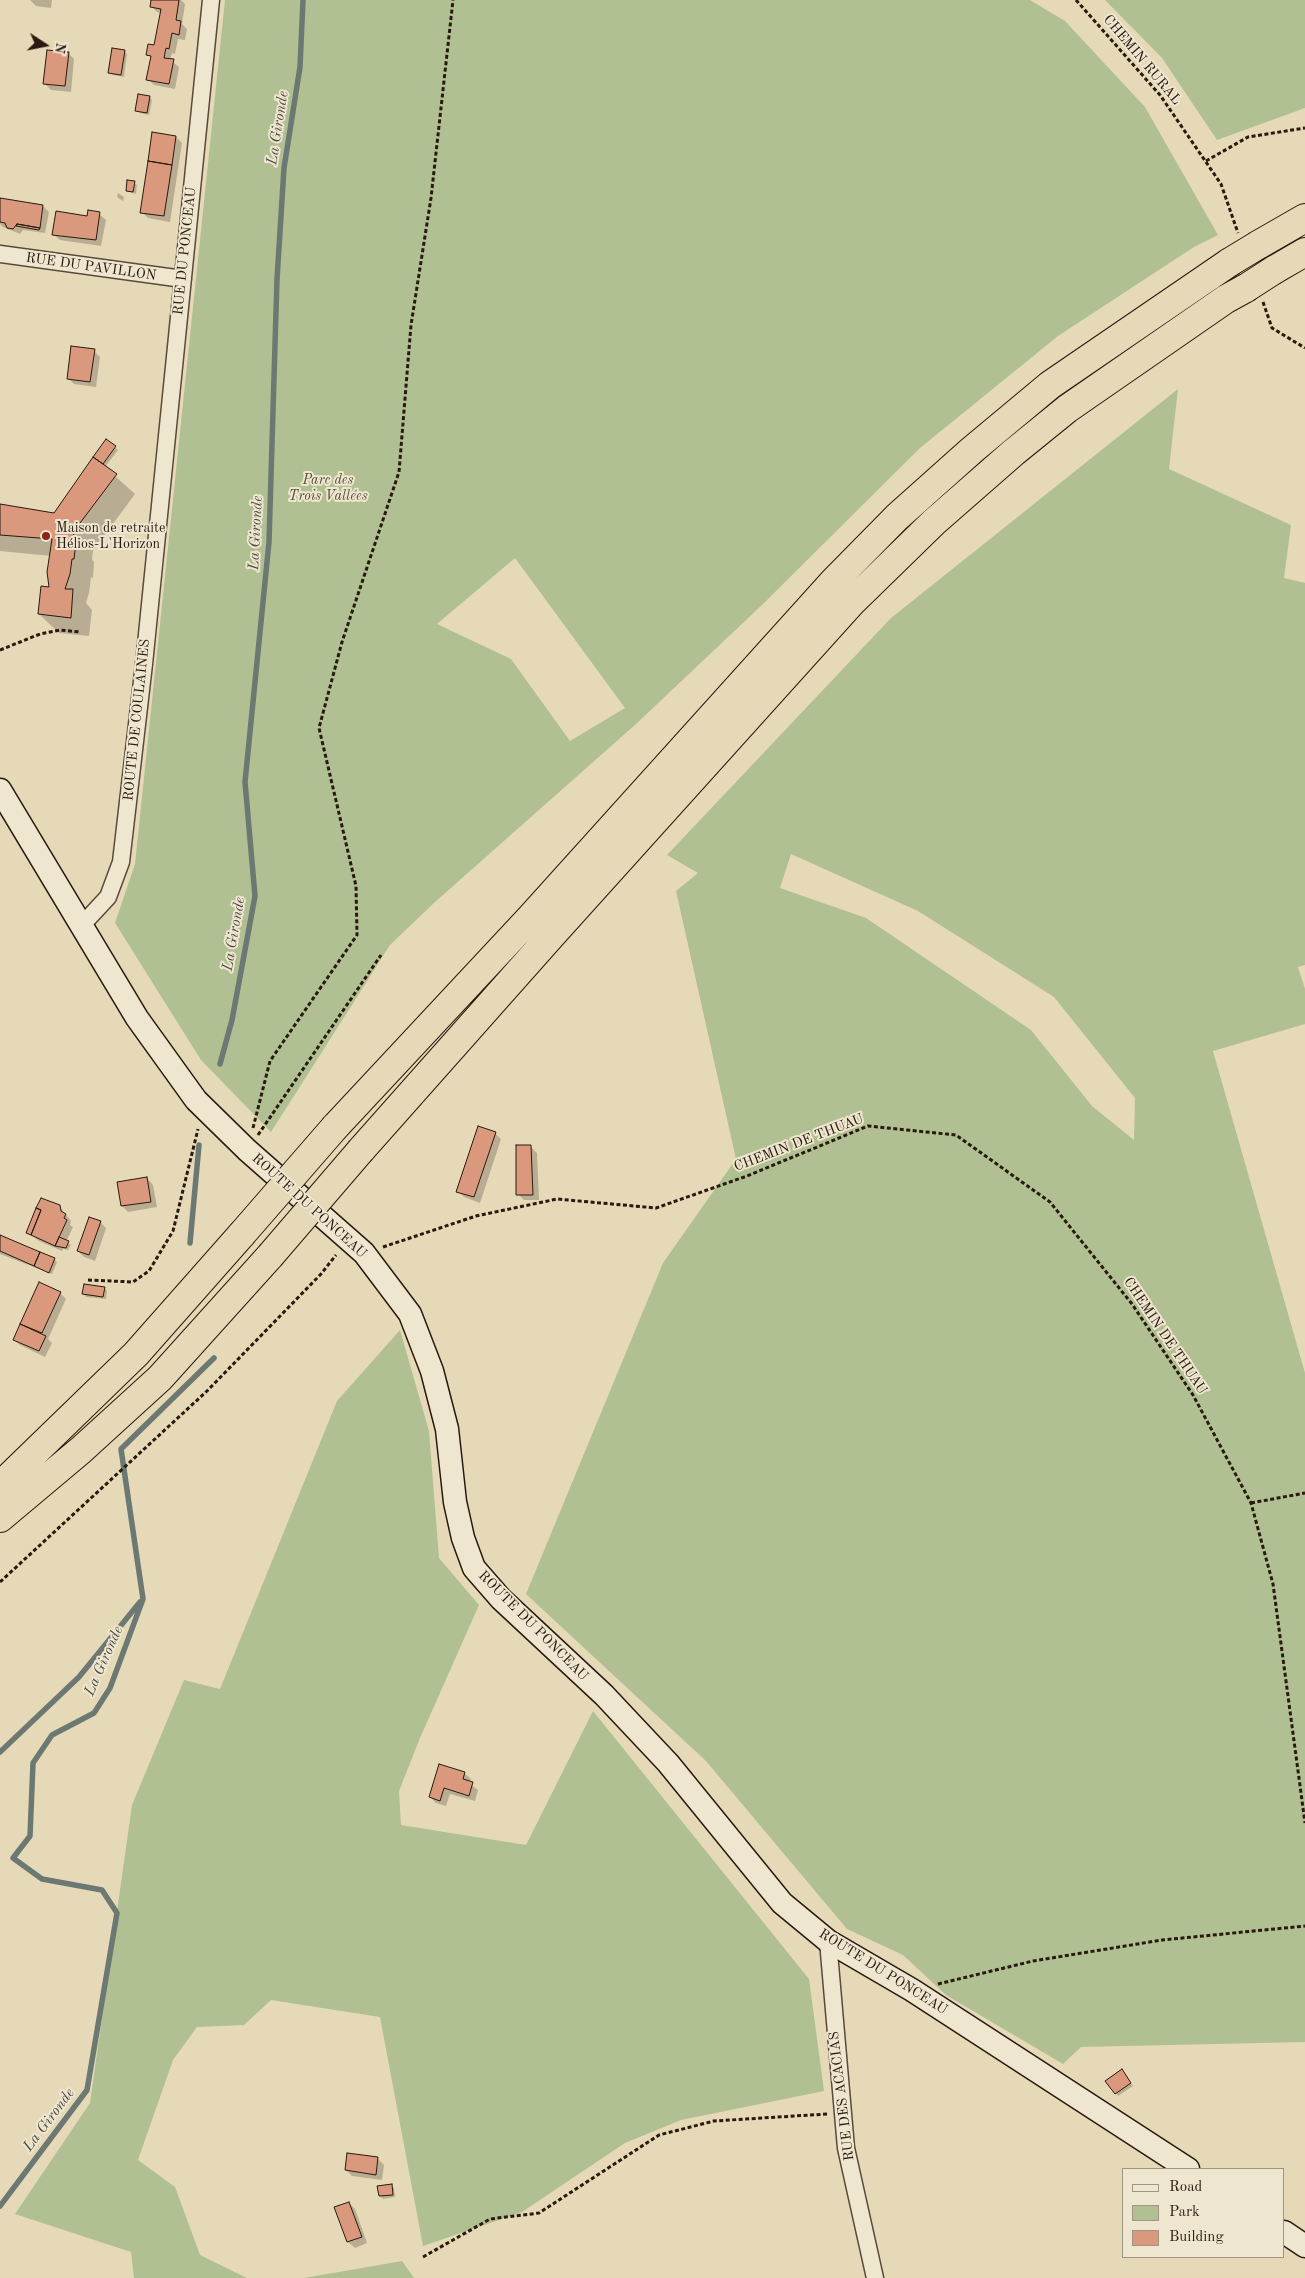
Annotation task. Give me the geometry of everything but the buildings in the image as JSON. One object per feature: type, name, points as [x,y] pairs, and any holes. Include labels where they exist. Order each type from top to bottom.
[{"type":"highway","points":[[0,1486],[136,1354],[334,1127],[531,917],[833,582],[897,518],[972,450],[1050,385],[1230,262],[1305,218]]},
{"type":"highway","points":[[0,1518],[82,1450],[160,1378],[597,885],[852,602],[927,529],[1014,452],[1067,409],[1226,299],[1305,252]]},
{"type":"street","name":"RUE DU PONCEAU","points":[[160,502],[211,0]]},
{"type":"street","name":"RUE DU PAVILLON","points":[[0,254],[182,279]]},
{"type":"street","name":"ROUTE DE COULAINES","points":[[82,925],[108,897],[121,862],[160,502]]},
{"type":"street","name":"ROUTE DU PONCEAU","points":[[0,790],[137,1018],[196,1100],[248,1150],[356,1246],[410,1314],[432,1371],[447,1429],[455,1502],[461,1529],[474,1568],[501,1599],[604,1695],[668,1763],[782,1903],[828,1941],[912,1990],[1186,2168]]},
{"type":"street","name":"RUE DES ACACIAS","points":[[828,1941],[846,2148],[875,2278]]},
{"type":"street","points":[[1285,2233],[1305,2246]]},
{"type":"path","points":[[248,1150],[270,1061],[357,935],[356,886],[319,728],[342,642],[400,472],[411,325],[431,198],[453,0]]},
{"type":"path","name":"CHEMIN RURAL","points":[[1076,0],[1160,95],[1206,161],[1248,137],[1305,128]]},
{"type":"path","points":[[0,650],[40,634],[60,630],[80,632]]},
{"type":"path","points":[[248,1150],[381,955]]},
{"type":"path","points":[[88,1280],[133,1282],[149,1271],[173,1231],[203,1107]]},
{"type":"path","name":"CHEMIN DE THUAU","points":[[356,1246],[476,1216],[557,1199],[656,1208],[747,1176],[868,1126],[956,1135],[1050,1202],[1132,1304],[1193,1395],[1251,1503],[1273,1584],[1305,1823]]},
{"type":"path","points":[[0,1582],[220,1377],[321,1274],[356,1246]]},
{"type":"path","points":[[1251,1503],[1305,1493]]},
{"type":"path","points":[[912,1990],[1033,1961],[1162,1940],[1305,1926]]},
{"type":"path","points":[[422,2257],[490,2219],[539,2213],[659,2135],[714,2121],[843,2113]]},
{"type":"green space","name":"Parc des Trois Vallées","points":[[225,0],[1030,0],[1065,21],[1145,107],[1218,235],[1194,247],[1058,336],[920,448],[763,604],[636,724],[435,902],[390,945],[271,1132],[201,1060],[115,923],[135,864]],"holes":[[[515,558],[625,708],[570,741],[511,659],[437,624]]]},
{"type":"green space","points":[[1105,0],[1305,0],[1305,108],[1217,140],[1162,58]]},
{"type":"green space","points":[[1178,389],[1169,469],[1291,525],[1284,578],[1305,583],[1305,965],[1298,967],[1305,989],[1305,1024],[1213,1051],[1305,1373],[1305,2042],[1081,2047],[1063,2064],[946,1995],[903,1955],[847,1929],[706,1761],[526,1594],[663,1263],[736,1159],[676,891],[698,873],[667,855],[891,618]],"holes":[[[791,854],[918,911],[1054,997],[1135,1098],[1134,1140],[1092,1106],[1031,1030],[866,918],[780,888]]]},
{"type":"green space","points":[[400,1330],[429,1431],[439,1558],[479,1605],[420,1738],[399,1791],[401,1825],[526,1845],[593,1711],[809,1979],[824,2091],[681,2120],[625,2143],[522,2212],[423,2246],[380,2017],[271,2000],[244,2025],[197,2027],[173,2060],[138,2160],[175,2187],[200,2255],[247,2278],[134,2278],[131,2252],[15,2214],[90,2103],[132,1805],[184,1680],[220,1689],[337,1401]]},
{"type":"green space","points":[[402,2261],[414,2278],[304,2278]]},
{"type":"waterway","name":"La Gironde","points":[[220,1064],[232,1020],[255,896],[245,782],[269,542],[277,279],[284,168],[300,67],[303,0]]},
{"type":"waterway","name":"La Gironde","points":[[190,1243],[199,1145]]},
{"type":"waterway","name":"La Gironde","points":[[0,2206],[87,2090],[117,1913],[102,1890],[42,1879],[13,1858],[30,1836],[33,1763],[52,1735],[94,1713],[110,1688],[143,1599],[121,1449],[214,1358]]},
{"type":"waterway","points":[[0,1752],[79,1677],[140,1602]]},
{"type":"place","name":"Maison de retraite Hélios-L'Horizon","points":[[46,536]]}]
